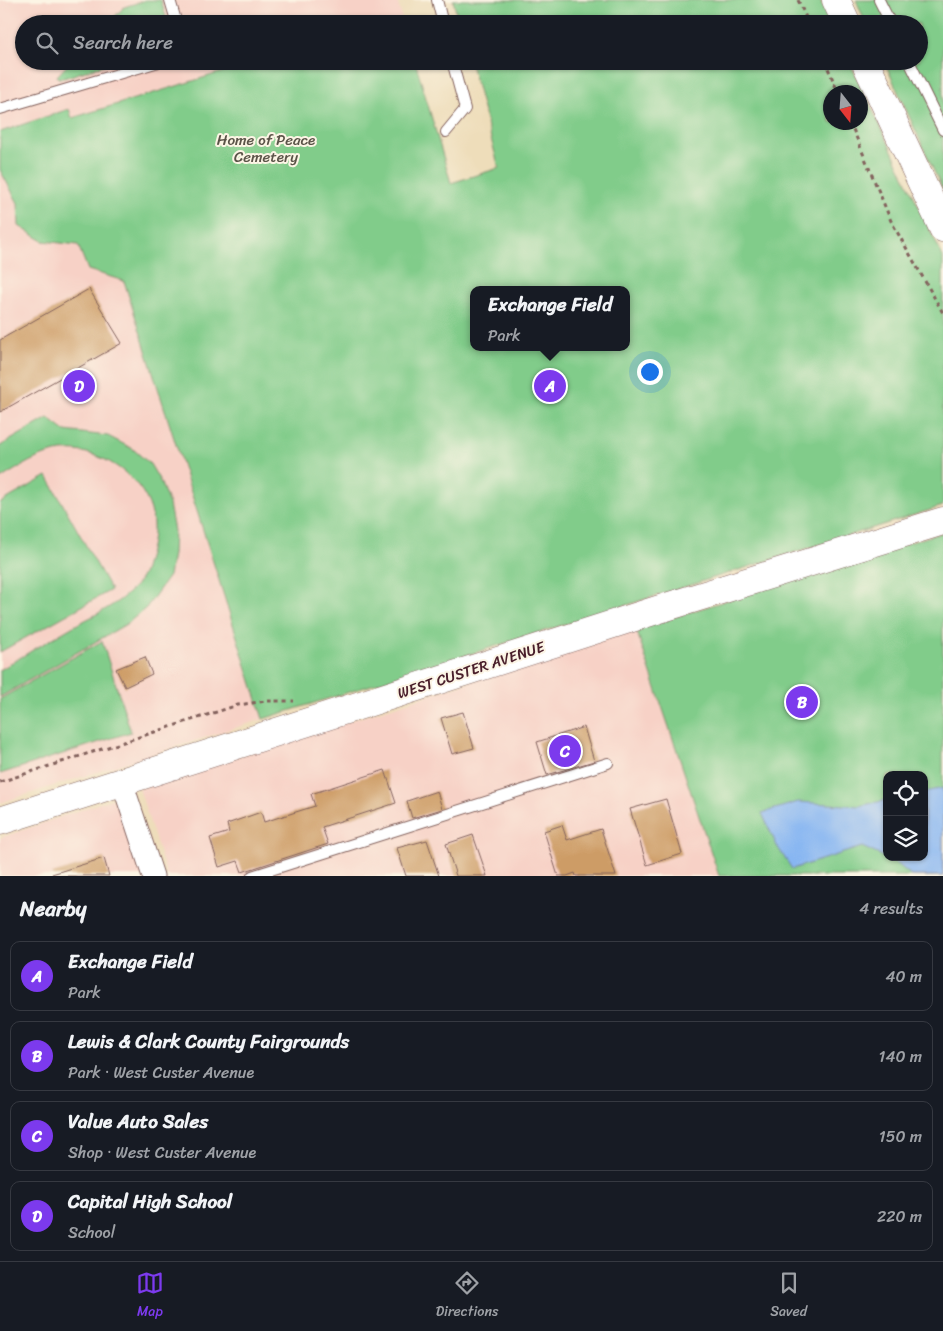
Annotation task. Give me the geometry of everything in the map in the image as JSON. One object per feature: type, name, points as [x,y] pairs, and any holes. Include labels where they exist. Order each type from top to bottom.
[{"type":"main road","points":[[836,0],[843,15]]},
{"type":"main road","points":[[869,70],[943,228]]},
{"type":"main road","name":"WEST CUSTER AVENUE","points":[[0,821],[663,608],[943,521]]},
{"type":"street","points":[[122,782],[154,876]]},
{"type":"lane","points":[[170,0],[175,15]]},
{"type":"lane","points":[[436,0],[440,15]]},
{"type":"lane","points":[[879,0],[886,15]]},
{"type":"lane","points":[[0,109],[132,70]]},
{"type":"lane","points":[[446,132],[465,109],[454,70]]},
{"type":"lane","points":[[913,70],[943,130]]},
{"type":"lane","points":[[252,876],[608,763]]},
{"type":"path","points":[[798,0],[804,15]]},
{"type":"path","points":[[829,70],[835,85]]},
{"type":"path","points":[[853,130],[891,221],[943,313]]},
{"type":"shaded area","points":[[0,0],[397,0],[401,15],[15,15],[15,70],[229,70],[72,118],[263,719],[0,803]]},
{"type":"shaded area","points":[[636,629],[719,876],[167,876],[139,788]]},
{"type":"shaded area","points":[[112,799],[123,805],[145,876],[0,876],[0,838]]},
{"type":"green space","points":[[146,0],[161,0],[165,15],[116,15],[124,7]]},
{"type":"green space","points":[[453,0],[820,0],[827,15],[457,15]]},
{"type":"green space","points":[[856,0],[943,0],[943,191],[888,70],[928,70],[928,15],[862,15]]},
{"type":"green space","points":[[63,70],[88,70],[64,78],[58,78],[57,76]]},
{"type":"green space","name":"Home of Peace Cemetery","points":[[229,70],[418,70],[451,183],[499,168],[472,70],[853,70],[861,85],[823,85],[823,130],[868,130],[868,101],[943,257],[943,506],[263,719],[124,281],[88,270],[78,245],[43,241],[19,226],[18,203],[0,170],[0,132],[69,109],[72,118]]},
{"type":"green space","points":[[48,418],[65,431],[108,436],[133,449],[150,464],[160,481],[169,504],[174,531],[173,554],[169,576],[146,608],[128,623],[0,697],[0,670],[101,612],[129,593],[143,574],[150,552],[153,528],[151,510],[146,497],[128,475],[103,459],[75,451],[62,451],[45,455],[29,462],[0,479],[0,446]]},
{"type":"green space","points":[[47,476],[111,590],[0,652],[0,503]]},
{"type":"green space","points":[[943,532],[943,876],[719,876],[636,629]]},
{"type":"green space","points":[[102,641],[131,732],[0,774],[0,699]]},
{"type":"water","points":[[943,788],[943,876],[912,876],[893,861],[928,861],[928,791]]},
{"type":"water","points":[[883,801],[883,857],[862,847],[792,869],[777,846],[762,813],[798,802],[859,806]]},
{"type":"building","points":[[89,289],[122,343],[0,412],[0,340]]},
{"type":"building","points":[[145,657],[152,674],[125,687],[116,669]]},
{"type":"building","points":[[463,712],[474,748],[452,754],[441,718]]},
{"type":"building","points":[[584,727],[594,761],[547,775],[537,742]]},
{"type":"building","points":[[385,770],[396,803],[322,827],[328,844],[242,872],[238,861],[219,867],[210,838],[229,832],[227,824],[261,812],[264,822],[315,806],[311,794]]},
{"type":"building","points":[[437,791],[442,809],[412,818],[407,801]]},
{"type":"building","points":[[666,799],[682,854],[647,865],[630,809]]},
{"type":"building","points":[[562,825],[567,840],[601,829],[616,876],[576,876],[575,873],[567,876],[558,876],[544,831]]},
{"type":"building","points":[[473,835],[487,876],[456,876],[446,844]]},
{"type":"building","points":[[427,840],[439,876],[406,876],[397,848]]},
{"type":"building","points":[[104,858],[109,876],[53,876],[52,874]]},
{"type":"place","name":"Capital High School","points":[[79,386]]},
{"type":"place","name":"Exchange Field","points":[[550,386]]},
{"type":"place","name":"Lewis & Clark County Fairgrounds","points":[[802,702]]},
{"type":"place","name":"Value Auto Sales","points":[[565,751]]}]
